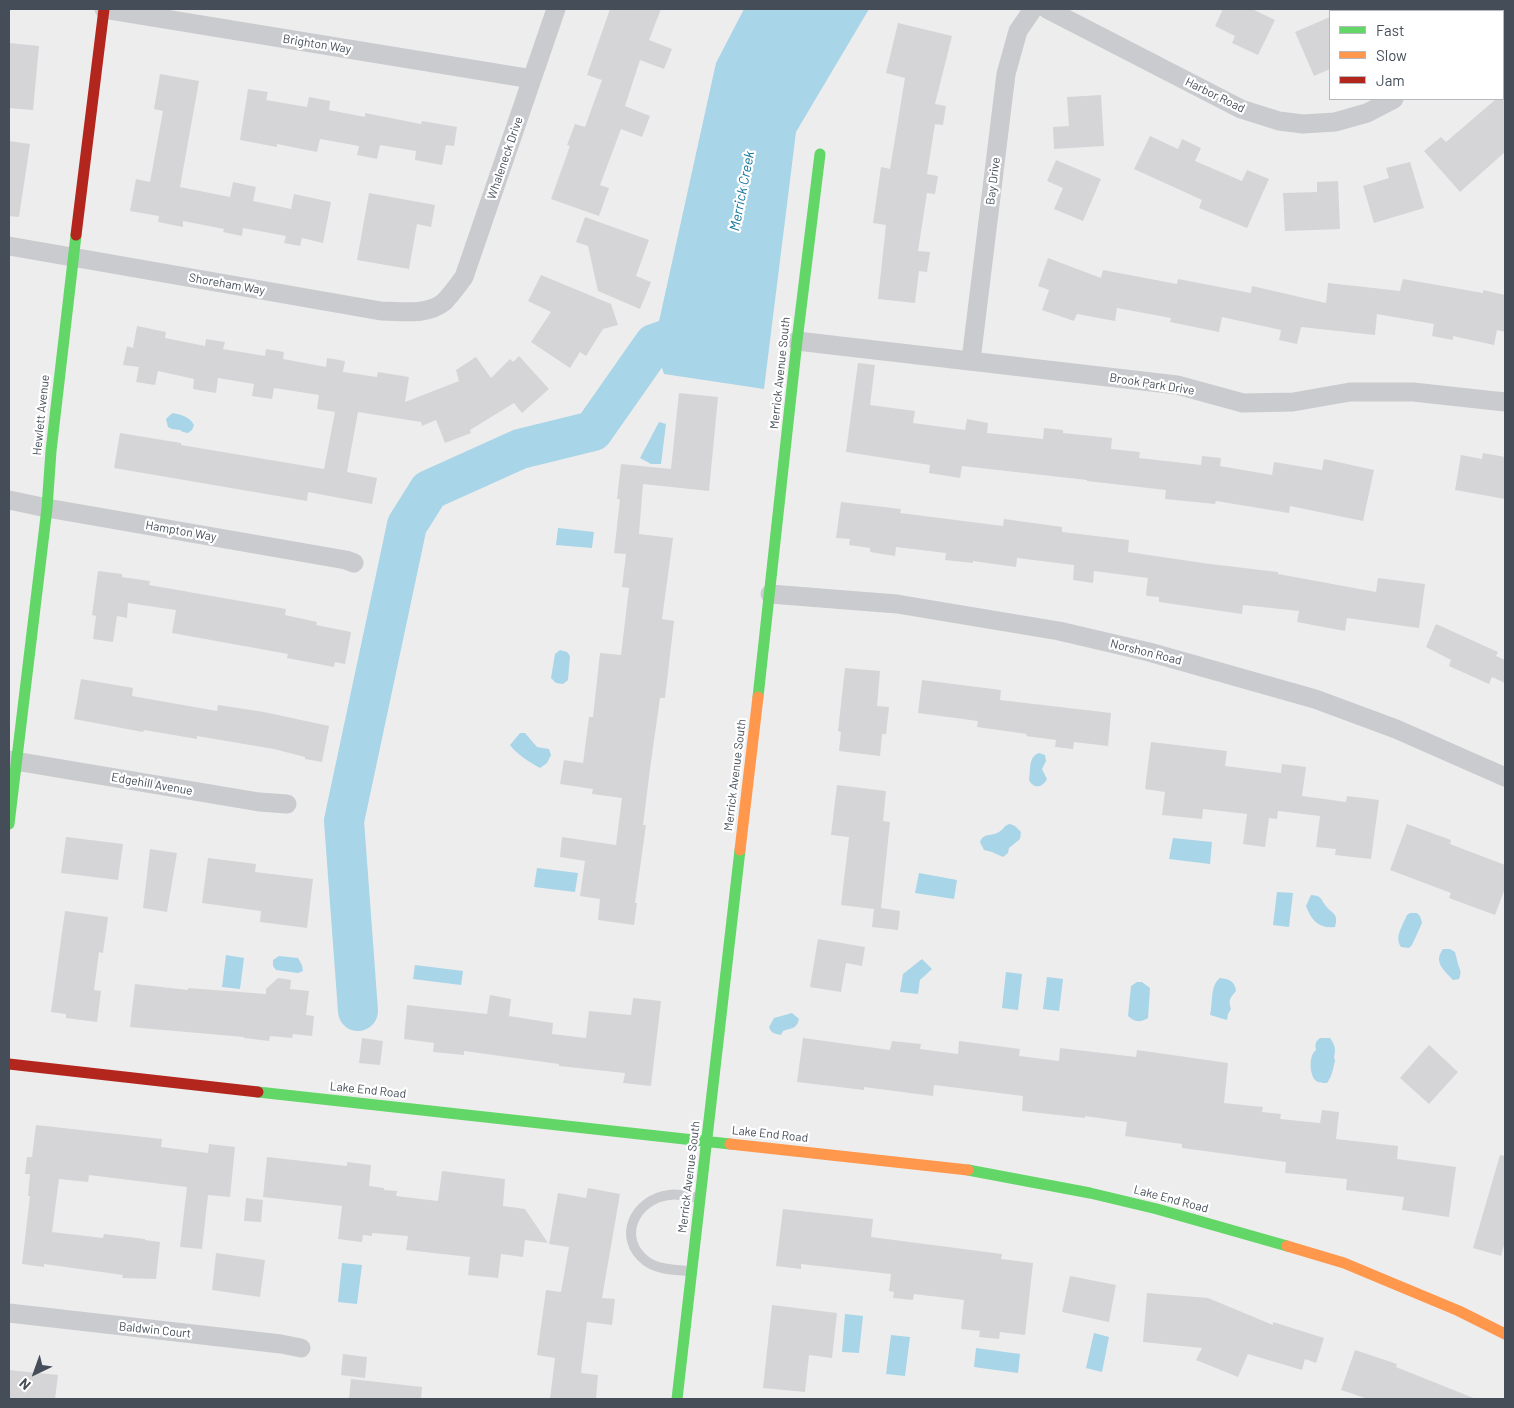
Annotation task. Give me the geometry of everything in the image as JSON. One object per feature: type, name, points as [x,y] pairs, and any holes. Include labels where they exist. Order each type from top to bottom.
[{"type":"street","name":"Brighton Way","points":[[103,9],[532,79]]},
{"type":"street","name":"Hewlett Avenue","points":[[9,824],[12,760],[47,508],[51,451],[103,9]]},
{"type":"street","name":"Whaleneck Drive","points":[[444,302],[464,277],[556,9]]},
{"type":"street","name":"Bay Drive","points":[[971,360],[1006,74],[1018,30],[1033,9]]},
{"type":"street","name":"Harbor Road","points":[[1047,9],[1241,109],[1279,121],[1303,124],[1335,122],[1367,113],[1392,100]]},
{"type":"street","name":"Merrick Avenue South","points":[[676,1399],[820,154]]},
{"type":"street","name":"Shoreham Way","points":[[9,246],[381,311],[418,312],[433,308],[444,302]]},
{"type":"street","name":"Brook Park Drive","points":[[797,341],[1177,385],[1244,402],[1293,402],[1350,392],[1414,392],[1505,402]]},
{"type":"street","name":"Hampton Way","points":[[9,500],[346,560],[354,563]]},
{"type":"street","name":"Norshon Road","points":[[770,594],[897,604],[1059,631],[1149,652],[1315,699],[1396,729],[1505,777]]},
{"type":"street","name":"Edgehill Avenue","points":[[12,760],[259,802],[288,804]]},
{"type":"street","name":"Lake End Road","points":[[9,1064],[707,1142],[959,1168],[1090,1193],[1157,1209],[1344,1263],[1459,1311],[1505,1334]]},
{"type":"street","name":"Baldwin Court","points":[[9,1313],[281,1344],[301,1348]]},
{"type":"lane","points":[[691,1271],[660,1267],[647,1262],[635,1248],[630,1233],[636,1214],[648,1202],[669,1194],[700,1198]]},
{"type":"water","name":"Merrick Creek","points":[[744,9],[869,9],[796,132],[764,389],[664,374],[654,344],[716,63]]},
{"type":"water","points":[[173,413],[188,418],[194,425],[192,430],[188,433],[168,427],[166,419]]},
{"type":"water","points":[[659,422],[666,424],[661,464],[651,464],[640,458]]},
{"type":"water","points":[[558,528],[594,532],[592,548],[556,545]]},
{"type":"water","points":[[560,650],[567,652],[570,656],[568,680],[563,684],[556,683],[551,678],[555,654]]},
{"type":"water","points":[[520,733],[525,733],[537,747],[549,749],[551,755],[547,763],[540,768],[512,748],[510,745]]},
{"type":"water","points":[[1039,753],[1045,755],[1046,761],[1042,769],[1047,779],[1041,785],[1036,786],[1029,780],[1030,768],[1033,757]]},
{"type":"water","points":[[1010,824],[1021,832],[1020,839],[1009,848],[1008,853],[1003,857],[984,850],[980,842],[984,837],[1001,831],[1006,825]]},
{"type":"water","points":[[1173,838],[1212,842],[1210,864],[1169,859]]},
{"type":"water","points":[[537,868],[578,873],[575,892],[534,887]]},
{"type":"water","points":[[919,873],[957,880],[954,899],[915,893]]},
{"type":"water","points":[[1277,892],[1293,893],[1289,927],[1273,925]]},
{"type":"water","points":[[1311,895],[1319,897],[1334,914],[1336,919],[1335,927],[1324,927],[1316,923],[1310,915],[1306,906]]},
{"type":"water","points":[[1410,913],[1417,913],[1422,923],[1412,945],[1409,948],[1401,947],[1398,939],[1401,927]]},
{"type":"water","points":[[1443,949],[1450,949],[1455,952],[1460,971],[1459,979],[1453,980],[1441,966],[1439,958]]},
{"type":"water","points":[[226,955],[244,958],[240,989],[222,987]]},
{"type":"water","points":[[279,956],[298,958],[303,971],[298,973],[276,970],[273,966],[273,960]]},
{"type":"water","points":[[922,959],[932,969],[920,980],[918,994],[900,992],[903,974]]},
{"type":"water","points":[[415,965],[463,971],[461,985],[413,979]]},
{"type":"water","points":[[1006,972],[1022,974],[1018,1010],[1002,1008]]},
{"type":"water","points":[[1047,977],[1063,979],[1059,1011],[1043,1009]]},
{"type":"water","points":[[1220,978],[1231,981],[1236,991],[1230,999],[1231,1009],[1227,1020],[1210,1015],[1213,990]]},
{"type":"water","points":[[1137,982],[1142,982],[1150,988],[1148,1018],[1142,1021],[1135,1021],[1128,1016],[1131,986]]},
{"type":"water","points":[[792,1013],[799,1019],[795,1026],[783,1031],[781,1035],[771,1031],[769,1027],[774,1018]]},
{"type":"water","points":[[1320,1038],[1330,1038],[1335,1047],[1335,1061],[1327,1083],[1315,1080],[1311,1069],[1312,1056],[1316,1050],[1316,1043]]},
{"type":"water","points":[[342,1263],[362,1265],[357,1304],[338,1302]]},
{"type":"water","points":[[845,1314],[863,1316],[859,1353],[842,1352]]},
{"type":"water","points":[[1094,1333],[1109,1337],[1102,1372],[1086,1368]]},
{"type":"water","points":[[891,1335],[910,1337],[905,1376],[886,1374]]},
{"type":"water","points":[[976,1348],[1020,1354],[1018,1373],[974,1367]]},
{"type":"building","points":[[610,9],[661,9],[649,40],[672,49],[664,69],[640,60],[625,106],[650,116],[642,137],[621,129],[600,185],[609,188],[599,216],[551,199],[570,146],[567,145],[575,124],[585,127],[602,80],[587,75]]},
{"type":"building","points":[[1223,9],[1252,9],[1275,20],[1258,55],[1232,43],[1235,36],[1215,26]]},
{"type":"building","points":[[1329,17],[1329,69],[1314,76],[1295,32]]},
{"type":"building","points":[[898,23],[952,36],[935,104],[946,106],[943,125],[935,124],[927,174],[938,176],[935,194],[927,193],[918,251],[930,252],[927,272],[919,271],[915,303],[878,299],[886,225],[873,223],[881,167],[890,169],[905,78],[886,73]]},
{"type":"building","points":[[9,43],[39,46],[33,110],[9,108]]},
{"type":"building","points":[[160,74],[199,81],[180,187],[230,197],[233,182],[256,187],[253,201],[291,209],[294,194],[331,202],[323,243],[302,238],[300,246],[284,243],[286,236],[243,228],[242,236],[223,232],[224,229],[183,221],[183,227],[158,222],[159,216],[130,211],[136,179],[150,182],[163,111],[154,109]]},
{"type":"building","points":[[248,89],[268,92],[266,100],[307,107],[309,97],[330,101],[329,110],[365,117],[365,113],[421,124],[422,121],[457,127],[454,146],[446,145],[442,165],[415,160],[416,151],[380,145],[377,159],[357,155],[359,146],[320,139],[317,152],[277,144],[277,147],[240,140]]},
{"type":"building","points":[[1504,92],[1505,152],[1460,192],[1424,151],[1441,137],[1446,142],[1495,100],[1504,100]]},
{"type":"building","points":[[1101,95],[1104,146],[1054,149],[1053,127],[1069,126],[1067,97]]},
{"type":"building","points":[[1150,136],[1178,149],[1182,139],[1201,148],[1195,161],[1242,181],[1247,170],[1269,179],[1247,228],[1199,208],[1202,200],[1134,169]]},
{"type":"building","points":[[9,141],[30,144],[19,217],[9,216]]},
{"type":"building","points":[[1056,160],[1101,179],[1083,221],[1054,209],[1063,188],[1047,181]]},
{"type":"building","points":[[1410,162],[1424,208],[1374,223],[1363,186],[1389,178],[1386,168]]},
{"type":"building","points":[[1338,181],[1340,229],[1285,231],[1283,193],[1317,192],[1317,182]]},
{"type":"building","points":[[369,193],[435,205],[431,227],[417,224],[409,269],[357,260]]},
{"type":"building","points":[[585,217],[649,240],[636,276],[651,282],[640,309],[598,291],[588,246],[576,242]]},
{"type":"building","points":[[1048,258],[1101,278],[1103,270],[1177,284],[1178,279],[1251,293],[1252,286],[1326,303],[1328,283],[1400,291],[1403,279],[1483,293],[1483,290],[1505,295],[1505,332],[1497,330],[1494,345],[1453,336],[1453,340],[1432,336],[1434,324],[1377,314],[1375,335],[1301,327],[1297,344],[1279,340],[1281,330],[1222,317],[1219,332],[1170,322],[1171,318],[1117,308],[1115,321],[1077,314],[1074,321],[1042,310],[1049,290],[1038,286]]},
{"type":"building","points":[[541,275],[611,304],[618,325],[603,329],[586,356],[580,352],[570,368],[531,342],[551,312],[528,301]]},
{"type":"building","points":[[137,326],[166,332],[165,338],[205,346],[206,339],[225,342],[223,349],[265,356],[266,349],[284,352],[283,359],[326,367],[327,358],[345,361],[343,372],[377,377],[378,372],[409,377],[405,402],[459,381],[456,370],[476,357],[491,378],[510,359],[513,362],[519,356],[549,389],[522,413],[514,403],[470,430],[471,433],[445,443],[436,420],[422,426],[421,422],[358,412],[347,472],[377,478],[372,504],[308,492],[307,501],[114,468],[120,433],[324,469],[335,412],[317,409],[319,395],[274,388],[272,399],[252,396],[254,384],[218,378],[216,393],[193,389],[194,379],[158,371],[155,385],[136,382],[139,367],[123,365],[127,346],[133,348]]},
{"type":"building","points":[[858,363],[875,365],[870,405],[915,411],[913,423],[965,430],[967,419],[988,423],[987,433],[1043,439],[1044,428],[1063,430],[1063,433],[1112,438],[1111,449],[1140,452],[1139,458],[1201,465],[1202,456],[1221,458],[1220,466],[1272,475],[1274,462],[1322,470],[1324,459],[1374,470],[1363,521],[1290,506],[1289,513],[1216,501],[1215,504],[1165,499],[1166,490],[962,466],[960,478],[929,473],[930,465],[846,452]]},
{"type":"building","points":[[679,393],[718,397],[709,491],[643,484],[639,534],[673,538],[662,619],[674,621],[665,698],[660,698],[650,769],[643,825],[646,825],[635,903],[637,903],[634,925],[598,920],[600,899],[580,896],[585,861],[560,857],[562,837],[616,845],[622,798],[592,794],[593,789],[560,784],[564,760],[583,763],[589,717],[593,717],[600,653],[621,655],[629,588],[622,587],[626,554],[614,553],[620,499],[617,499],[621,464],[671,469]]},
{"type":"building","points":[[1483,453],[1505,457],[1505,499],[1455,490],[1461,455],[1482,459]]},
{"type":"building","points":[[841,502],[901,509],[900,513],[1003,526],[1004,519],[1062,527],[1062,532],[1129,540],[1128,552],[1278,572],[1278,574],[1376,592],[1378,578],[1425,584],[1419,628],[1347,618],[1345,631],[1297,622],[1299,611],[1243,605],[1242,614],[1159,602],[1159,597],[1147,596],[1146,594],[1148,578],[1094,571],[1093,583],[1073,580],[1074,565],[1017,558],[1016,567],[973,561],[973,563],[945,560],[946,553],[896,547],[895,556],[870,552],[870,548],[849,545],[850,539],[836,538]]},
{"type":"building","points":[[98,571],[122,574],[122,577],[150,581],[149,585],[286,609],[285,615],[317,622],[316,625],[351,632],[345,664],[335,662],[334,667],[287,658],[288,654],[172,633],[176,610],[128,603],[127,618],[117,616],[113,642],[93,639],[96,616],[92,615]]},
{"type":"building","points":[[1436,624],[1498,652],[1496,656],[1505,660],[1505,683],[1492,677],[1489,684],[1449,666],[1451,660],[1426,647]]},
{"type":"building","points":[[845,668],[880,671],[877,706],[889,707],[886,734],[882,734],[880,756],[839,751],[841,732],[838,731]]},
{"type":"building","points":[[81,679],[133,688],[132,696],[217,711],[218,705],[264,712],[329,726],[322,762],[305,759],[305,757],[274,749],[197,736],[197,739],[144,730],[143,732],[74,719]]},
{"type":"building","points":[[922,680],[1001,690],[1000,700],[1111,713],[1108,746],[1074,742],[1073,749],[1055,747],[1056,740],[977,727],[978,721],[918,713]]},
{"type":"building","points":[[1151,742],[1227,751],[1225,766],[1281,773],[1282,764],[1306,767],[1302,796],[1346,802],[1347,796],[1379,800],[1371,859],[1335,855],[1336,849],[1316,847],[1320,816],[1278,811],[1277,819],[1269,818],[1265,847],[1243,844],[1247,814],[1203,809],[1202,819],[1162,815],[1165,792],[1145,789]]},
{"type":"building","points":[[837,785],[886,791],[883,821],[890,822],[881,908],[900,911],[898,930],[872,927],[874,909],[841,905],[849,837],[831,835]]},
{"type":"building","points":[[1407,824],[1451,840],[1450,844],[1505,865],[1505,888],[1495,915],[1449,898],[1451,893],[1390,870]]},
{"type":"building","points":[[66,837],[123,844],[118,880],[61,873]]},
{"type":"building","points":[[150,849],[177,853],[167,912],[143,908]]},
{"type":"building","points":[[208,858],[256,864],[255,872],[313,879],[307,928],[260,922],[261,911],[202,903]]},
{"type":"building","points":[[65,911],[108,917],[103,953],[99,952],[94,990],[101,991],[97,1022],[66,1018],[66,1014],[51,1012]]},
{"type":"building","points":[[818,939],[865,947],[862,966],[846,963],[841,992],[810,987]]},
{"type":"building","points":[[278,978],[291,980],[290,989],[309,991],[306,1015],[314,1016],[312,1036],[293,1034],[292,1038],[270,1036],[269,1041],[130,1027],[135,984],[188,990],[188,988],[266,994],[266,989]]},
{"type":"building","points":[[490,995],[511,999],[509,1016],[553,1023],[552,1034],[586,1038],[589,1011],[631,1015],[633,998],[661,1001],[651,1086],[623,1083],[625,1073],[559,1066],[559,1064],[464,1051],[464,1055],[433,1052],[434,1043],[404,1039],[407,1005],[487,1014]]},
{"type":"building","points":[[362,1038],[383,1041],[380,1065],[359,1063]]},
{"type":"building","points":[[803,1038],[890,1050],[892,1041],[921,1044],[920,1049],[958,1054],[959,1041],[1020,1049],[1019,1056],[1059,1061],[1060,1048],[1136,1057],[1137,1050],[1228,1063],[1224,1103],[1263,1107],[1262,1112],[1281,1114],[1280,1119],[1320,1123],[1322,1110],[1339,1112],[1336,1139],[1398,1146],[1397,1159],[1456,1167],[1449,1217],[1402,1210],[1404,1197],[1346,1190],[1347,1179],[1285,1173],[1286,1162],[1182,1148],[1182,1144],[1125,1136],[1127,1122],[1085,1116],[1085,1118],[1022,1111],[1023,1096],[934,1085],[933,1096],[864,1087],[864,1090],[797,1082]]},
{"type":"building","points":[[1429,1045],[1458,1072],[1429,1104],[1400,1078]]},
{"type":"building","points":[[36,1125],[162,1139],[161,1147],[208,1153],[209,1144],[235,1147],[230,1197],[208,1195],[202,1249],[180,1247],[187,1187],[89,1175],[88,1182],[59,1179],[52,1232],[103,1238],[104,1234],[160,1242],[156,1279],[122,1278],[123,1275],[44,1264],[44,1267],[22,1264],[30,1196],[28,1196],[30,1174],[25,1174],[27,1157],[32,1157]]},
{"type":"building","points":[[1500,1155],[1505,1156],[1505,1242],[1501,1256],[1473,1248]]},
{"type":"building","points":[[267,1157],[347,1166],[347,1162],[371,1165],[369,1186],[397,1191],[396,1196],[438,1201],[442,1171],[505,1179],[503,1206],[525,1209],[548,1243],[525,1240],[523,1257],[501,1254],[498,1278],[468,1275],[470,1257],[406,1250],[408,1236],[372,1233],[372,1236],[363,1235],[362,1242],[338,1239],[342,1206],[263,1197]]},
{"type":"building","points":[[588,1188],[620,1194],[602,1298],[615,1299],[612,1325],[587,1322],[581,1373],[598,1375],[596,1399],[550,1399],[555,1358],[537,1355],[546,1290],[561,1292],[569,1247],[549,1244],[558,1193],[586,1198]]},
{"type":"building","points":[[246,1198],[263,1200],[261,1222],[244,1221]]},
{"type":"building","points":[[783,1209],[873,1219],[871,1237],[1002,1254],[1001,1259],[1033,1263],[1025,1335],[1000,1332],[999,1339],[979,1337],[980,1331],[961,1329],[964,1300],[914,1294],[913,1300],[893,1298],[894,1292],[889,1291],[891,1274],[801,1264],[801,1269],[776,1266]]},
{"type":"building","points":[[216,1253],[265,1260],[260,1297],[212,1290]]},
{"type":"building","points":[[1070,1276],[1116,1285],[1109,1322],[1062,1312]]},
{"type":"building","points":[[1147,1293],[1208,1298],[1273,1325],[1273,1322],[1324,1338],[1316,1363],[1305,1359],[1302,1370],[1248,1354],[1238,1377],[1196,1360],[1202,1348],[1143,1342]]},
{"type":"building","points":[[772,1305],[837,1313],[832,1358],[809,1355],[805,1392],[763,1388]]},
{"type":"building","points":[[1355,1350],[1397,1364],[1396,1367],[1476,1399],[1368,1399],[1341,1390]]},
{"type":"building","points":[[343,1354],[367,1357],[365,1378],[341,1375]]},
{"type":"building","points":[[9,1370],[58,1375],[55,1399],[9,1399]]},
{"type":"building","points":[[351,1379],[422,1387],[421,1399],[349,1399]]},
{"type":"waterway","points":[[358,1011],[344,821],[407,525],[429,490],[520,449],[593,431],[654,344],[706,326]]},
{"type":"traffic: fast","points":[[758,697],[797,341],[820,154]]},
{"type":"traffic: fast","points":[[9,824],[47,508],[51,451],[76,235]]},
{"type":"traffic: fast","points":[[677,1399],[740,850]]},
{"type":"traffic: fast","points":[[258,1092],[730,1144]]},
{"type":"traffic: fast","points":[[968,1170],[1090,1193],[1157,1209],[1287,1246]]},
{"type":"traffic: slow","points":[[740,850],[758,697]]},
{"type":"traffic: slow","points":[[730,1144],[968,1170]]},
{"type":"traffic: slow","points":[[1287,1246],[1344,1263],[1459,1311],[1505,1334]]},
{"type":"traffic: jam","points":[[76,235],[104,9]]},
{"type":"traffic: jam","points":[[9,1064],[258,1092]]}]
